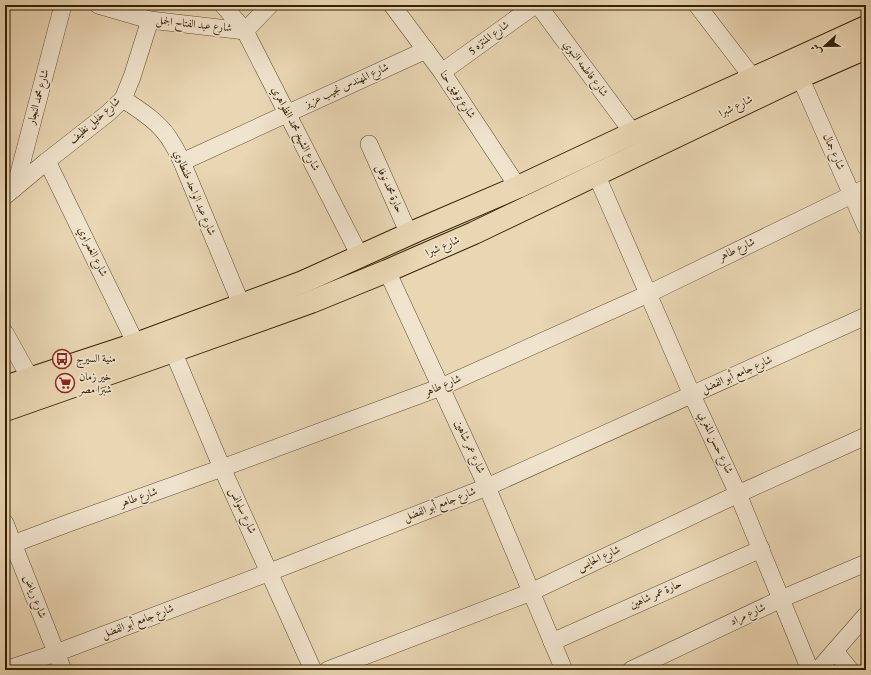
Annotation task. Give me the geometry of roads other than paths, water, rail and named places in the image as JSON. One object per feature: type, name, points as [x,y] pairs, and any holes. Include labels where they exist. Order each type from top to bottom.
[{"type":"main road","name":"شارع شبرا","points":[[5,387],[136,344],[303,282],[518,187],[866,27]]},
{"type":"main road","name":"شارع شبرا","points":[[5,410],[311,302],[387,271],[474,233],[800,77],[866,48]]},
{"type":"main road","points":[[464,210],[466,223],[474,233]]},
{"type":"main road","points":[[414,232],[424,234],[428,239],[430,246],[429,253]]},
{"type":"street","name":"شارع محمد النجار","points":[[10,192],[63,5]]},
{"type":"street","name":"شارع عبد الفتاح الجمل","points":[[98,5],[150,20],[245,31]]},
{"type":"street","name":"شارع الشيخ محمد الظواهري","points":[[224,5],[245,31],[360,256]]},
{"type":"street","points":[[245,31],[270,5]]},
{"type":"street","name":"شارع توفيق حنا","points":[[392,5],[442,72],[518,187]]},
{"type":"street","name":"شارع المنتزه 5","points":[[442,72],[536,5]]},
{"type":"street","name":"شارع فاطمه النبوي","points":[[536,5],[633,133]]},
{"type":"street","points":[[697,5],[753,78]]},
{"type":"street","name":"شارع خليل نظيف","points":[[10,192],[123,99],[132,77],[150,20]]},
{"type":"street","name":"شارع المهندس نجيب عزيز","points":[[182,162],[426,50]]},
{"type":"street","name":"شارع جمال","points":[[800,77],[859,192],[866,227]]},
{"type":"street","name":"شارع عبد الواحد طنطاوي","points":[[123,99],[157,123],[171,142],[182,162],[241,304]]},
{"type":"street","name":"حارة محمد نوفل","points":[[369,144],[414,232]]},
{"type":"street","name":"شارع الغمراوي","points":[[47,161],[136,344]]},
{"type":"street","name":"شارع حسن المغربي","points":[[596,174],[692,395],[738,494],[810,670]]},
{"type":"street","name":"شارع طاهر","points":[[9,546],[441,387],[648,294],[859,192]]},
{"type":"street","name":"شارع عمر شاهين","points":[[387,271],[487,487],[564,670]]},
{"type":"street","name":"شارع جامع أبو الفضل","points":[[5,670],[56,653],[270,572],[487,487],[866,316]]},
{"type":"street","points":[[5,333],[30,378]]},
{"type":"street","name":"شارع سلوانس","points":[[172,351],[222,468],[313,670]]},
{"type":"street","name":"شارع الحايس","points":[[328,670],[531,592],[738,494],[866,436]]},
{"type":"street","name":"شارع رياض","points":[[5,523],[9,546],[63,670]]},
{"type":"street","name":"حارة عمر شاهين","points":[[552,642],[761,549]]},
{"type":"street","name":"شارع مراد","points":[[631,670],[782,599],[866,563]]},
{"type":"street","points":[[818,670],[866,616]]},
{"type":"street","points":[[835,651],[850,670]]},
{"type":"place","name":"منية السيرج","points":[[62,359]]},
{"type":"place","name":"خير زمان شبرا مصر","points":[[65,383]]}]
